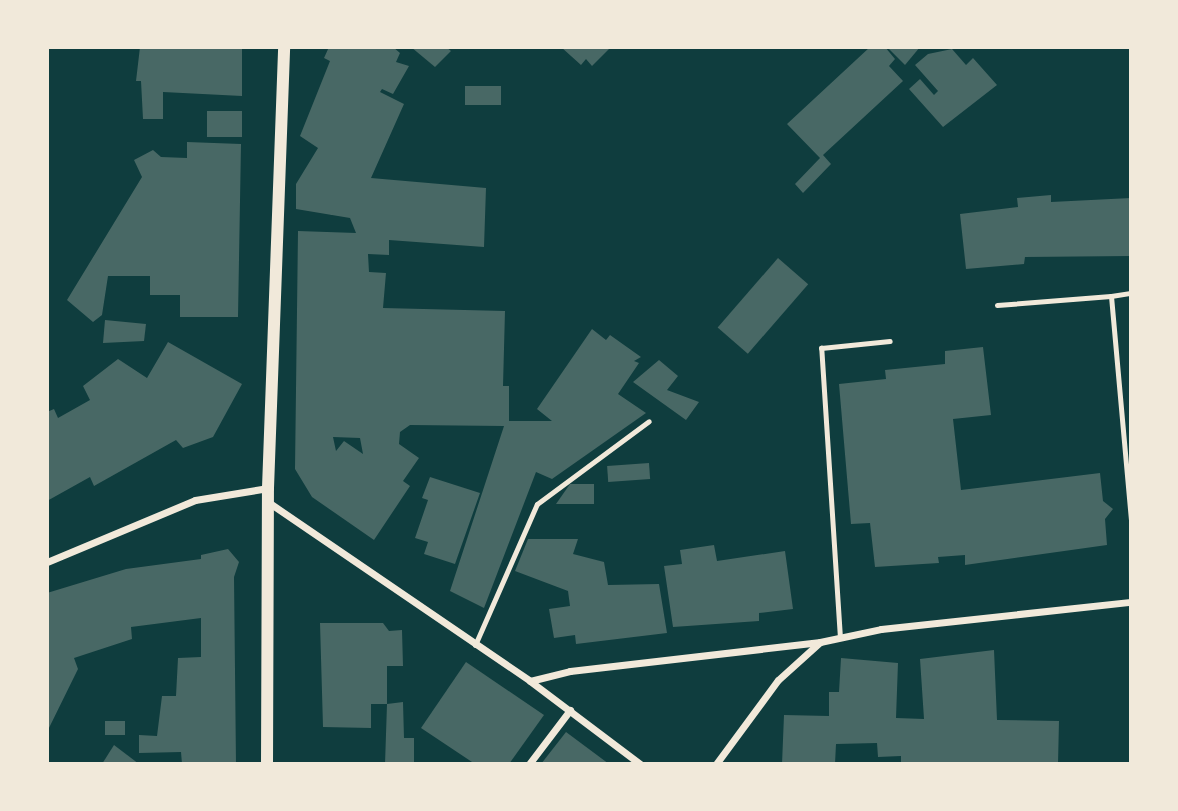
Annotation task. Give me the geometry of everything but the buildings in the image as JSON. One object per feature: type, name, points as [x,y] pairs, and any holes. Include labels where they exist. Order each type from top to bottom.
[{"type":"street","points":[[267,764],[268,488],[284,47]]},
{"type":"street","points":[[47,562],[97,537],[195,500],[268,488]]},
{"type":"street","points":[[268,502],[530,681],[639,764]]},
{"type":"street","points":[[530,681],[570,671],[1131,602]]},
{"type":"street","points":[[716,764],[778,680],[820,642]]},
{"type":"street","points":[[529,764],[570,710]]},
{"type":"lane","points":[[997,305],[1131,293]]},
{"type":"lane","points":[[1111,296],[1131,521]]},
{"type":"lane","points":[[840,638],[821,348],[890,341]]},
{"type":"lane","points":[[475,645],[537,505],[649,421]]}]
